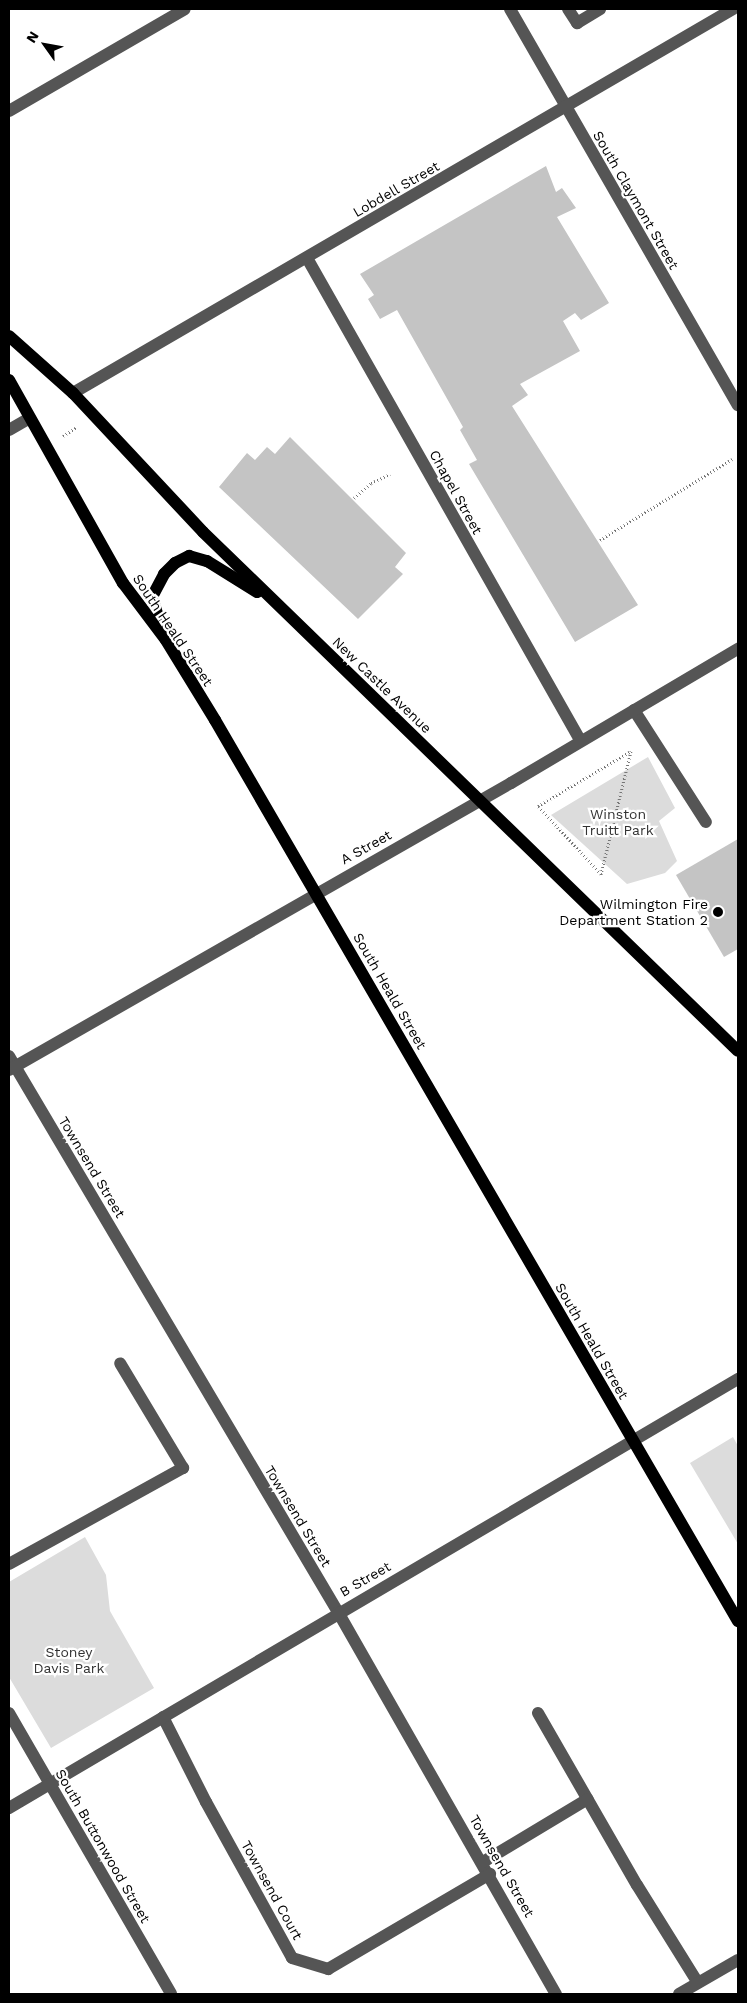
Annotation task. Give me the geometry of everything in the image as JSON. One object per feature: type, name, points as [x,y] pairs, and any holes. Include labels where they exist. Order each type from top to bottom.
[{"type":"main road","name":"New Castle Avenue","points":[[9,336],[73,393],[134,461],[278,606],[738,1050]]},
{"type":"main road","name":"South Heald Street","points":[[9,380],[28,419],[123,583],[166,640],[316,894],[738,1621]]},
{"type":"main road","points":[[166,640],[152,597],[164,574],[175,563],[189,556],[206,561],[278,606]]},
{"type":"street","points":[[9,111],[186,9]]},
{"type":"street","name":"South Claymont Street","points":[[510,9],[564,107],[738,405]]},
{"type":"street","points":[[568,9],[577,23],[600,9]]},
{"type":"street","name":"Lobdell Street","points":[[73,393],[733,9]]},
{"type":"street","name":"Chapel Street","points":[[307,258],[580,740]]},
{"type":"street","points":[[9,430],[28,419]]},
{"type":"street","name":"A Street","points":[[11,1064],[481,800],[580,740],[738,649]]},
{"type":"street","points":[[634,710],[706,822]]},
{"type":"street","name":"Townsend Street","points":[[11,1064],[338,1612],[490,1874],[556,1994]]},
{"type":"street","points":[[9,1564],[183,1468],[120,1363]]},
{"type":"street","name":"B Street","points":[[9,1808],[338,1612],[738,1379]]},
{"type":"street","name":"South Buttonwood Street","points":[[9,1713],[171,1994]]},
{"type":"street","points":[[538,1713],[698,1983]]},
{"type":"street","name":"Townsend Court","points":[[163,1717],[206,1802],[292,1958],[328,1969],[490,1874]]},
{"type":"street","points":[[483,1862],[588,1799]]},
{"type":"street","points":[[679,1994],[738,1960]]},
{"type":"path","points":[[56,440],[80,424]]},
{"type":"path","points":[[600,540],[732,459]]},
{"type":"path","points":[[354,498],[371,483],[390,474]]},
{"type":"path","points":[[631,751],[606,855],[601,874],[538,806],[631,751]]},
{"type":"green space","name":"Winston Truitt Park","points":[[648,757],[675,808],[659,821],[677,861],[665,873],[627,884],[551,815]]},
{"type":"green space","points":[[733,1437],[738,1446],[738,1544],[690,1463]]},
{"type":"green space","name":"Stoney Davis Park","points":[[85,1537],[106,1575],[110,1611],[154,1688],[51,1748],[9,1677],[9,1582]]},
{"type":"building","points":[[546,166],[556,192],[562,188],[576,208],[557,217],[609,303],[581,320],[575,313],[563,321],[580,351],[520,384],[528,395],[512,406],[638,605],[575,642],[469,464],[477,460],[460,430],[463,427],[397,310],[380,319],[368,299],[374,295],[360,274]]},
{"type":"building","points":[[290,437],[406,553],[395,567],[403,574],[358,619],[219,487],[247,453],[255,460],[267,447],[275,454]]},
{"type":"building","name":"Wilmington Fire Department Station 2","points":[[738,839],[738,949],[724,957],[676,875]]},
{"type":"place","name":"Wilmington Fire Department Station 2","points":[[718,912]]}]
